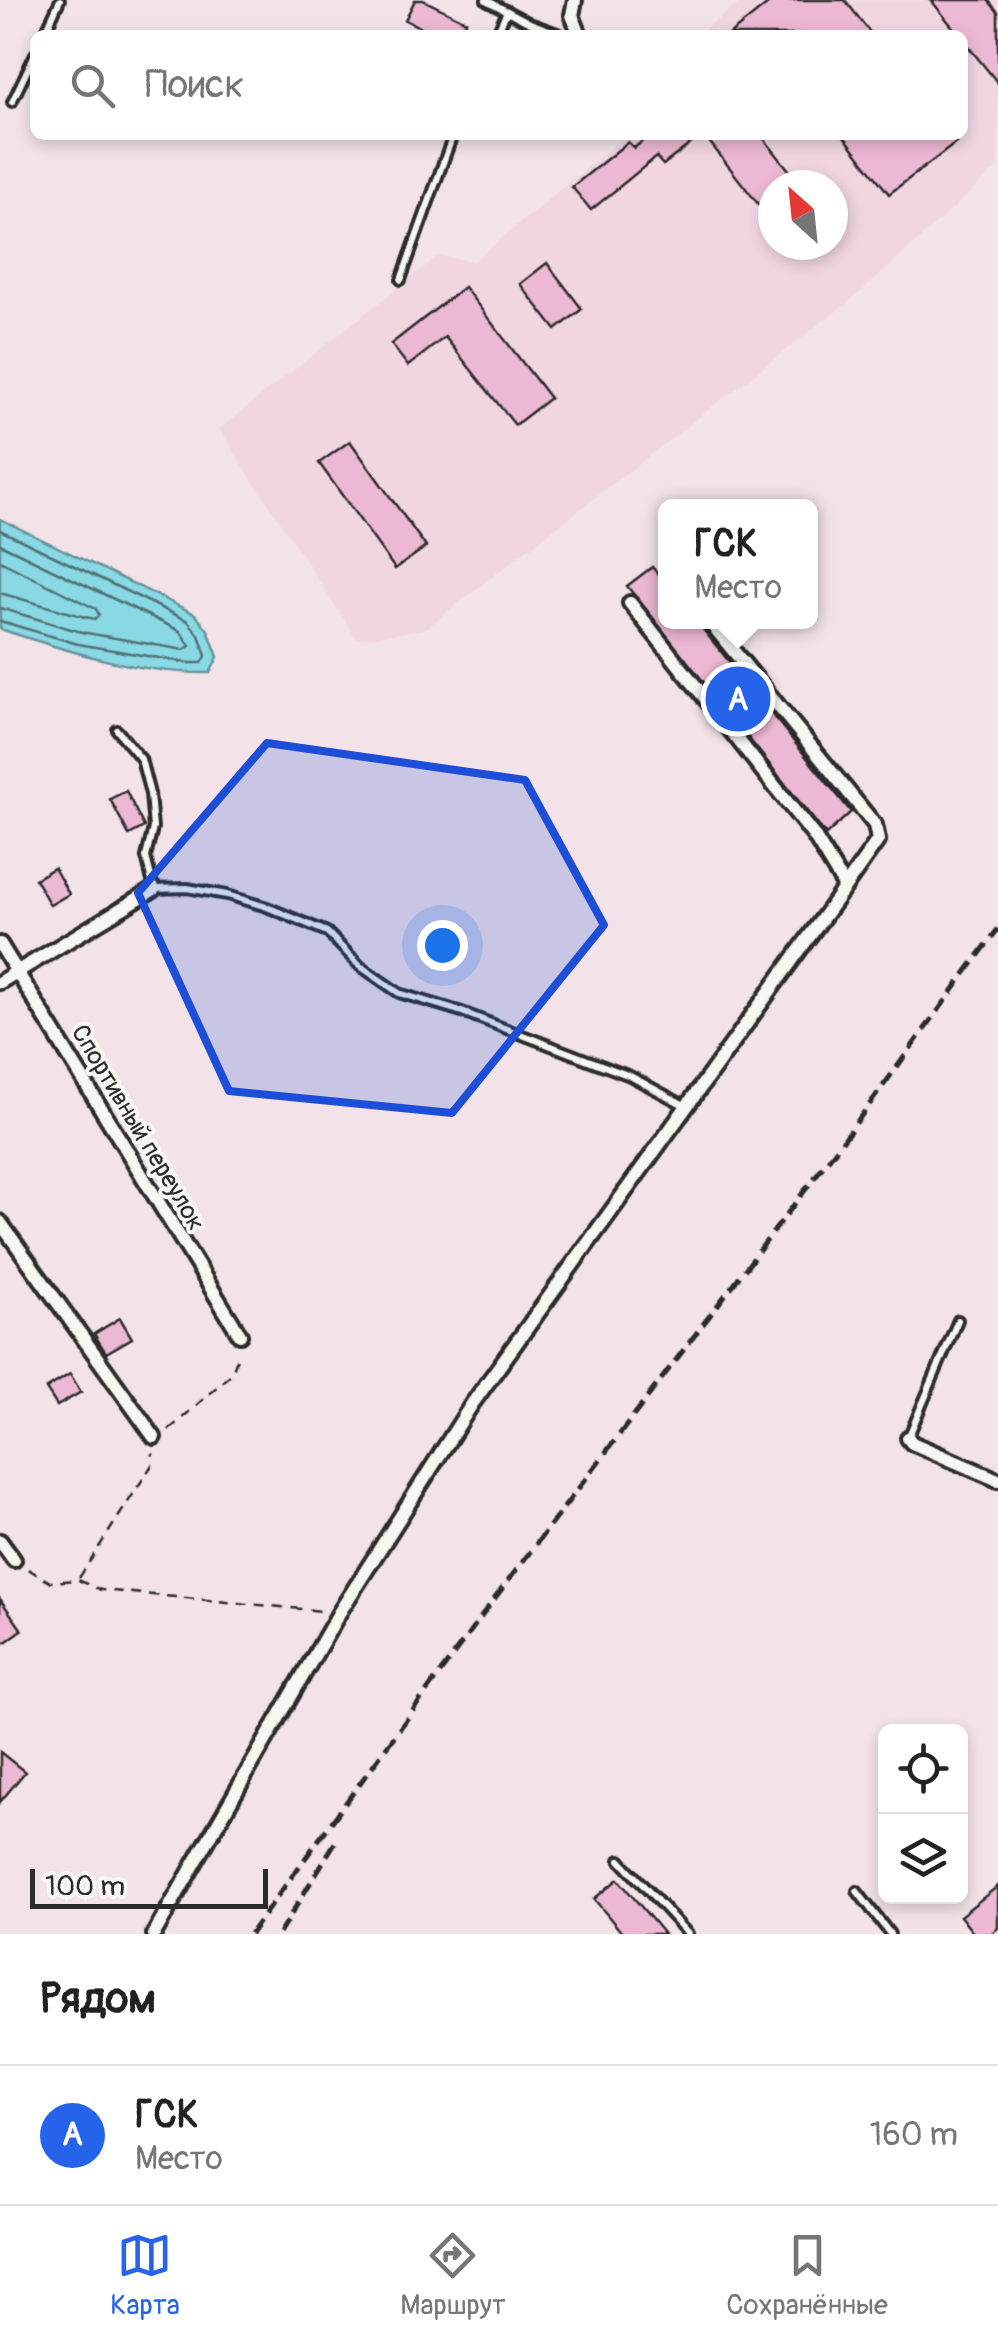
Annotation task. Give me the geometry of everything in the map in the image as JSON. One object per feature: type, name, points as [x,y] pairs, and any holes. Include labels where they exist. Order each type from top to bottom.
[{"type":"street","points":[[575,0],[572,15],[578,30]]},
{"type":"street","points":[[630,604],[814,836],[846,887]]},
{"type":"street","points":[[154,1934],[339,1613],[472,1404],[878,840],[875,825],[716,629]]},
{"type":"street","points":[[0,982],[154,890]]},
{"type":"street","name":"Спортивный переулок","points":[[0,944],[240,1334]]},
{"type":"street","points":[[0,1222],[154,1437]]},
{"type":"street","points":[[908,1438],[912,1444],[998,1480]]},
{"type":"street","points":[[0,1540],[14,1560]]},
{"type":"lane","points":[[46,30],[60,0]]},
{"type":"lane","points":[[486,0],[551,30]]},
{"type":"lane","points":[[498,30],[507,11]]},
{"type":"lane","points":[[12,102],[30,64]]},
{"type":"lane","points":[[401,280],[451,140]]},
{"type":"lane","points":[[117,730],[141,760],[150,794],[153,828],[146,857],[154,890],[200,890],[267,906],[327,932],[360,966],[399,994],[462,1012],[630,1076],[687,1106]]},
{"type":"lane","points":[[908,1438],[958,1320]]},
{"type":"lane","points":[[620,1860],[688,1934]]},
{"type":"lane","points":[[857,1891],[890,1934]]},
{"type":"path","points":[[78,1580],[152,1465],[154,1437],[171,1428],[232,1372],[239,1354],[240,1334]]},
{"type":"path","points":[[14,1560],[50,1582],[78,1580],[102,1590],[339,1613]]},
{"type":"highlighted area","points":[[267,743],[525,780],[604,925],[452,1113],[229,1091],[138,893]]},
{"type":"shaded area","points":[[743,0],[998,0],[998,167],[865,289],[425,629],[357,639],[219,429],[438,256],[474,261],[620,140],[968,140],[968,30],[704,30]]},
{"type":"water","points":[[0,519],[195,614],[208,630],[218,657],[210,673],[130,665],[0,629]]},
{"type":"building","points":[[415,0],[423,0],[466,21],[462,30],[426,30],[405,20]]},
{"type":"building","points":[[773,0],[845,0],[868,30],[735,30]]},
{"type":"building","points":[[931,0],[988,0],[998,12],[998,83],[968,46],[968,30],[955,30]]},
{"type":"building","points":[[644,140],[696,140],[663,165],[656,157],[591,210],[572,187],[628,142],[634,148]]},
{"type":"building","points":[[708,140],[765,140],[789,170],[758,170],[758,204]]},
{"type":"building","points":[[847,140],[954,140],[956,143],[889,194]]},
{"type":"building","points":[[547,263],[582,309],[556,330],[520,284]]},
{"type":"building","points":[[464,287],[550,398],[515,425],[445,337],[408,366],[391,344]]},
{"type":"building","points":[[350,441],[426,547],[395,569],[319,463]]},
{"type":"building","points":[[652,567],[658,574],[658,625],[627,586]]},
{"type":"building","points":[[661,629],[703,629],[851,812],[826,835]]},
{"type":"building","points":[[126,791],[144,827],[129,835],[110,799]]},
{"type":"building","points":[[54,868],[69,894],[50,905],[35,879]]},
{"type":"building","points":[[120,1318],[132,1338],[106,1353],[94,1334]]},
{"type":"building","points":[[70,1374],[81,1392],[57,1406],[46,1389]]},
{"type":"building","points":[[0,1599],[22,1630],[0,1646]]},
{"type":"building","points":[[0,1752],[25,1772],[0,1802]]},
{"type":"building","points":[[618,1879],[664,1934],[623,1934],[594,1899]]},
{"type":"building","points":[[998,1886],[998,1928],[991,1934],[974,1934],[960,1916]]},
{"type":"railway","points":[[250,1934],[492,1602],[853,1127],[998,929]]},
{"type":"railway","points":[[279,1934],[339,1836]]},
{"type":"place","name":"ГСК","points":[[738,699]]}]
